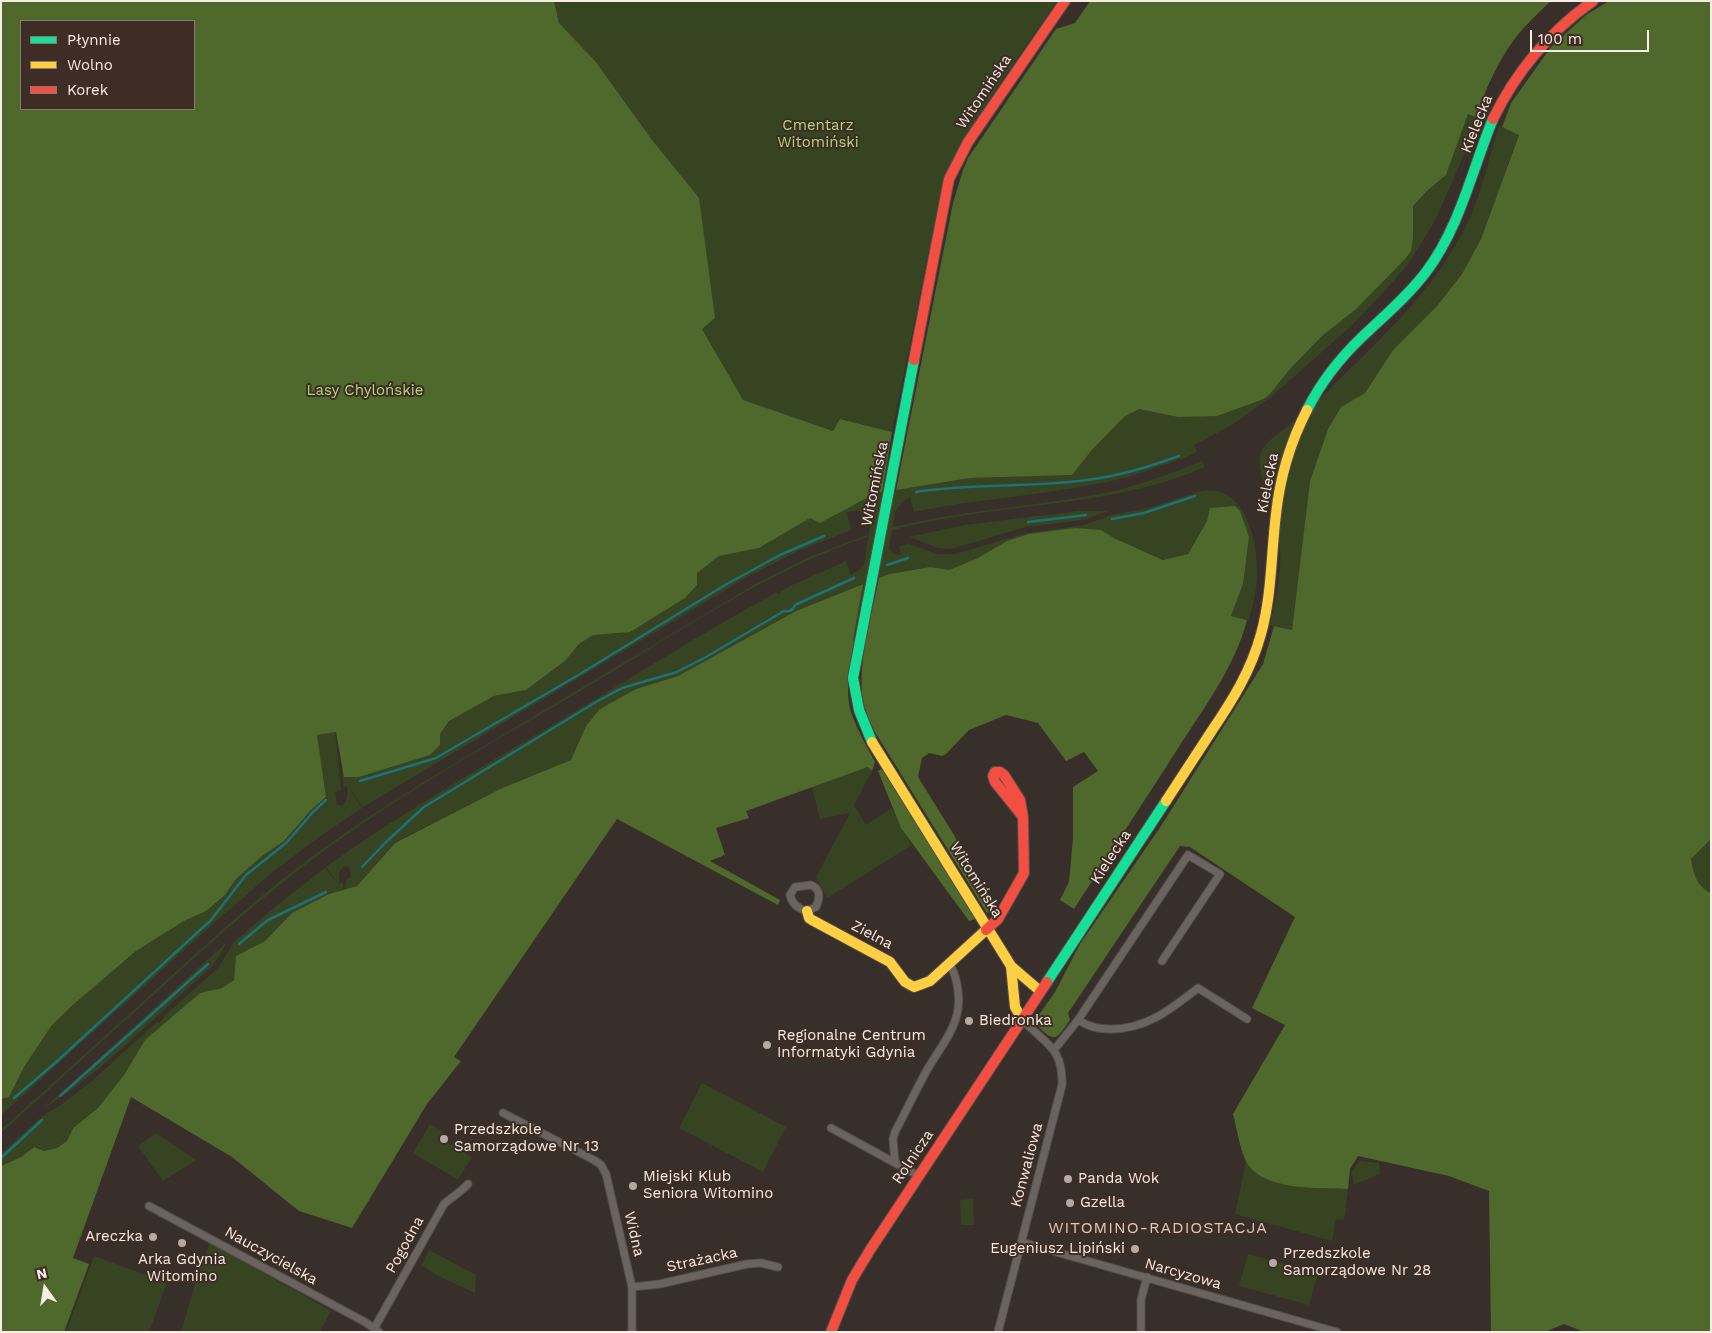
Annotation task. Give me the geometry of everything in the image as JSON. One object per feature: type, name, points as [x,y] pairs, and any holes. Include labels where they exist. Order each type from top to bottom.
[{"type":"main road","name":"Witomińska","points":[[1040,991],[1011,966],[871,741],[855,699],[854,678],[950,179],[955,165],[968,142],[1065,1]]},
{"type":"main road","name":"Kielecka","points":[[1031,1005],[1230,705],[1246,676],[1255,653],[1264,618],[1278,498],[1283,473],[1292,444],[1310,405],[1337,364],[1410,291],[1436,258],[1456,221],[1493,120],[1506,92],[1525,64],[1554,31],[1592,1]]},
{"type":"main road","name":"Zielna","points":[[807,910],[809,918],[812,920],[890,962],[897,969],[902,980],[908,985],[922,985],[930,981],[950,964],[998,919],[1024,873],[1023,817]]},
{"type":"main road","name":"Witomińska","points":[[1011,966],[1015,1007],[1022,1019]]},
{"type":"main road","name":"Rolnicza","points":[[831,1332],[852,1280],[860,1266],[1031,1005]]},
{"type":"street","points":[[1022,1019],[1035,1034],[1054,1050],[1078,1020],[1188,855],[1220,874],[1162,961]]},
{"type":"street","name":"Zielna","points":[[811,885],[818,889],[819,894],[816,907],[807,910],[797,906],[791,900],[791,892],[795,887],[811,885]]},
{"type":"street","points":[[895,1162],[893,1139],[895,1132],[951,1030],[958,1008],[956,986],[950,964]]},
{"type":"street","points":[[1078,1020],[1087,1026],[1104,1029],[1124,1029],[1140,1026],[1164,1013],[1198,988],[1247,1019]]},
{"type":"street","name":"Konwaliowa","points":[[998,1332],[1062,1085],[1062,1072],[1059,1059],[1054,1050]]},
{"type":"street","name":"Widna","points":[[503,1113],[588,1157],[603,1168],[632,1287],[632,1332]]},
{"type":"street","points":[[831,1128],[919,1176]]},
{"type":"street","name":"Pogodna","points":[[377,1330],[444,1204],[468,1184]]},
{"type":"street","name":"Nauczycielska","points":[[149,1206],[377,1330]]},
{"type":"street","name":"Narcyzowa","points":[[1021,1242],[1337,1332]]},
{"type":"street","name":"Strażacka","points":[[632,1287],[660,1284],[747,1264],[761,1263],[778,1267]]},
{"type":"street","points":[[1141,1332],[1141,1300],[1147,1278]]},
{"type":"green space","name":"Lasy Chylońskie","points":[[1,1],[554,1],[559,23],[596,62],[652,140],[699,198],[715,318],[702,329],[743,400],[833,431],[840,419],[892,432],[882,492],[876,493],[820,523],[810,518],[759,548],[719,556],[697,573],[697,585],[685,598],[630,632],[593,635],[579,644],[565,661],[526,690],[494,696],[449,721],[440,734],[440,745],[430,755],[359,777],[344,777],[336,732],[317,735],[326,797],[311,810],[284,841],[262,856],[235,880],[225,895],[206,911],[184,921],[136,951],[74,1004],[52,1025],[24,1067],[9,1097],[1,1099]]},
{"type":"green space","name":"Cmentarz Witomiński","points":[[554,1],[1057,1],[973,125],[945,178],[892,432],[841,419],[834,431],[743,401],[702,328],[652,140],[596,62],[559,23]]},
{"type":"green space","points":[[1090,1],[1551,1],[1523,29],[1509,47],[1490,81],[1476,117],[1468,114],[1446,175],[1413,206],[1413,238],[1411,251],[1406,258],[1355,310],[1322,336],[1264,399],[1217,416],[1178,417],[1139,409],[1124,417],[1092,450],[1072,475],[970,478],[896,490],[953,203],[963,170],[968,158],[1056,29],[1075,23]]},
{"type":"green space","points":[[1609,1],[1711,1],[1711,839],[1691,859],[1699,883],[1711,893],[1711,1332],[1584,1332],[1564,1324],[1545,1332],[1491,1332],[1489,1191],[1449,1176],[1358,1156],[1350,1169],[1348,1189],[1290,1186],[1262,1177],[1252,1169],[1245,1159],[1233,1114],[1285,1025],[1252,1008],[1295,917],[1190,847],[1180,846],[1068,1013],[1070,1020],[1058,1036],[1051,1037],[1035,1023],[1055,992],[1080,944],[1161,826],[1263,664],[1274,626],[1292,630],[1310,481],[1328,429],[1341,407],[1365,393],[1393,350],[1437,306],[1462,274],[1481,239],[1519,135],[1502,127],[1511,103],[1551,47],[1586,15]]},
{"type":"green space","points":[[1468,114],[1479,118],[1476,127],[1435,221],[1408,264],[1349,328],[1271,397],[1232,425],[1194,445],[1197,452],[1179,460],[1178,457],[1178,460],[1128,477],[1074,488],[914,512],[910,497],[899,506],[895,513],[893,527],[946,516],[1078,498],[1142,483],[1202,461],[1205,467],[1155,485],[1130,491],[960,516],[892,530],[889,549],[894,554],[901,555],[899,546],[908,544],[938,554],[955,554],[1027,533],[1084,525],[1112,515],[1148,508],[1192,494],[1193,497],[1193,493],[1211,490],[1225,494],[1237,503],[1251,531],[1257,564],[1257,579],[1249,620],[1230,616],[1243,584],[1210,508],[1207,521],[1188,554],[1164,560],[1114,538],[1101,530],[1007,541],[978,558],[949,570],[930,567],[889,574],[878,578],[895,490],[970,478],[1072,475],[1092,450],[1124,417],[1139,409],[1178,417],[1264,399],[1322,336],[1355,310],[1413,238],[1413,206],[1446,175]]},
{"type":"green space","points":[[1499,126],[1519,134],[1481,239],[1462,274],[1437,306],[1393,350],[1365,393],[1341,407],[1328,429],[1310,481],[1292,630],[1270,625],[1279,577],[1280,553],[1277,528],[1260,468],[1261,452],[1272,439],[1315,403],[1381,338],[1432,280],[1461,237],[1472,213]]},
{"type":"green space","points":[[888,459],[890,462],[855,641],[853,640],[862,584],[796,611],[678,676],[636,689],[586,726],[571,760],[500,789],[395,842],[357,886],[345,889],[346,880],[351,877],[349,867],[344,866],[339,873],[339,884],[343,882],[343,890],[329,894],[292,913],[265,941],[236,956],[234,980],[222,988],[200,993],[145,1040],[124,1075],[98,1108],[73,1128],[67,1141],[57,1148],[44,1151],[33,1147],[21,1157],[1,1166],[1,1153],[44,1115],[62,1104],[93,1080],[157,1022],[159,1023],[163,1017],[218,968],[234,942],[277,905],[325,868],[339,885],[326,867],[381,829],[437,794],[748,608],[777,592],[778,594],[790,586],[846,561],[851,575],[864,564],[871,521],[861,511],[847,513],[851,530],[798,551],[749,576],[363,807],[348,786],[362,808],[274,871],[1,1115],[1,1099],[9,1097],[24,1067],[52,1025],[136,951],[184,921],[206,911],[225,895],[235,880],[262,856],[284,841],[311,810],[326,797],[316,735],[335,731],[341,790],[335,793],[337,804],[342,806],[346,799],[347,786],[344,788],[340,756],[344,777],[359,777],[430,755],[440,745],[440,734],[449,721],[494,696],[526,690],[565,661],[579,644],[593,634],[603,633],[697,585],[697,573],[719,556],[759,548],[810,518],[882,492]]},
{"type":"green space","points":[[1235,506],[1240,511],[1249,537],[1243,584],[1231,616],[1247,620],[1242,637],[1226,671],[1207,703],[1074,909],[1060,900],[1069,882],[1073,838],[1073,787],[1098,771],[1084,752],[1066,761],[1038,723],[1006,715],[969,730],[946,754],[942,756],[929,753],[922,758],[918,777],[954,835],[991,911],[987,913],[875,732],[865,708],[862,670],[869,623],[879,578],[889,574],[930,567],[949,570],[978,558],[1007,541],[1029,534],[1075,528],[1101,530],[1114,538],[1163,560],[1188,554],[1207,521],[1210,508]]},
{"type":"green space","points":[[1078,511],[1108,511],[1083,520],[1082,516],[1082,520],[1026,527],[951,549],[938,548],[909,537],[965,525]]},
{"type":"green space","points":[[868,535],[799,564],[703,616],[463,760],[355,828],[279,885],[238,919],[1,1133],[1,1130],[230,923],[281,880],[361,822],[424,782],[754,585],[809,557]]},
{"type":"green space","points":[[863,584],[853,640],[848,697],[854,721],[875,762],[872,771],[868,767],[746,811],[749,818],[716,828],[725,855],[710,861],[780,900],[778,905],[617,819],[454,1057],[461,1061],[427,1104],[352,1228],[299,1211],[232,1157],[131,1097],[73,1258],[89,1264],[64,1332],[1,1332],[1,1166],[21,1157],[34,1147],[44,1151],[57,1148],[67,1141],[73,1128],[98,1108],[124,1075],[145,1040],[200,993],[222,988],[234,980],[236,956],[265,941],[292,913],[329,894],[357,886],[395,843],[500,789],[571,760],[586,726],[600,709],[636,689],[678,676],[796,611]]},
{"type":"green space","points":[[868,767],[872,771],[854,805],[866,825],[892,808],[901,828],[912,845],[827,898],[816,877],[850,813],[820,819],[812,787]]},
{"type":"green space","points":[[882,769],[976,919],[969,921],[901,828],[878,771]]},
{"type":"green space","points":[[1711,839],[1711,893],[1699,883],[1691,859]]},
{"type":"green space","points":[[227,942],[211,967],[208,970],[205,968],[207,971],[128,1043],[87,1078],[43,1109]]},
{"type":"green space","points":[[702,1083],[786,1127],[763,1172],[679,1128]]},
{"type":"green space","points":[[430,1124],[443,1132],[440,1138],[472,1157],[458,1180],[413,1153]]},
{"type":"green space","points":[[156,1133],[196,1160],[163,1181],[138,1146]]},
{"type":"green space","points":[[1246,1161],[1257,1171],[1280,1183],[1307,1188],[1348,1189],[1344,1219],[1336,1219],[1332,1241],[1235,1214]]},
{"type":"green space","points":[[1360,1161],[1379,1163],[1380,1174],[1353,1185],[1352,1171]]},
{"type":"green space","points":[[973,1199],[974,1225],[961,1225],[960,1200]]},
{"type":"green space","points":[[210,1243],[331,1311],[320,1332],[181,1332],[196,1281]]},
{"type":"green space","points":[[429,1250],[476,1275],[475,1293],[436,1275],[422,1265]]},
{"type":"green space","points":[[1248,1254],[1318,1273],[1309,1305],[1239,1286]]},
{"type":"green space","points":[[94,1256],[167,1283],[149,1332],[66,1332]]},
{"type":"waterway","points":[[916,492],[959,487],[1044,484],[1087,480],[1134,471],[1179,456]]},
{"type":"waterway","points":[[1112,519],[1144,513],[1195,496]]},
{"type":"waterway","points":[[1028,522],[1086,515]]},
{"type":"waterway","points":[[360,781],[436,758],[580,674],[725,585],[780,555],[824,536]]},
{"type":"waterway","points":[[887,565],[908,558]]},
{"type":"waterway","points":[[362,867],[424,807],[596,702],[622,688],[677,672],[784,611],[791,610],[795,605],[854,578]]},
{"type":"waterway","points":[[14,1098],[55,1063],[211,920],[246,875],[286,843],[326,800]]},
{"type":"waterway","points":[[239,944],[268,920],[326,892]]},
{"type":"waterway","points":[[60,1096],[208,964]]},
{"type":"waterway","points":[[1,1158],[42,1120]]},
{"type":"traffic: fast","points":[[1307,410],[1318,390],[1339,362],[1412,289],[1438,255],[1457,217],[1493,119]]},
{"type":"traffic: fast","points":[[872,742],[859,710],[853,678],[914,360]]},
{"type":"traffic: fast","points":[[1047,982],[1166,801]]},
{"type":"traffic: slow","points":[[1166,801],[1233,697],[1257,648],[1265,619],[1280,487],[1291,448],[1307,410]]},
{"type":"traffic: slow","points":[[872,742],[1011,966],[1040,991]]},
{"type":"traffic: slow","points":[[807,911],[809,918],[812,920],[890,962],[905,982],[914,987],[930,981],[986,930]]},
{"type":"traffic: slow","points":[[1011,966],[1015,1007],[1022,1019]]},
{"type":"traffic: jam","points":[[914,360],[949,179],[968,142],[1065,1]]},
{"type":"traffic: jam","points":[[1493,119],[1502,101],[1535,53],[1562,26],[1593,1]]},
{"type":"traffic: jam","points":[[986,930],[998,919],[1024,873],[1023,817],[1020,800],[1004,775],[1000,772],[995,772],[993,776],[995,782],[1023,817]]},
{"type":"traffic: jam","points":[[831,1332],[852,1280],[870,1250],[1047,982]]},
{"type":"place","name":"Biedronka","points":[[969,1021]]},
{"type":"place","name":"Regionalne Centrum Informatyki Gdynia","points":[[767,1045]]},
{"type":"place","name":"Przedszkole Samorządowe Nr 13","points":[[444,1139]]},
{"type":"place","name":"Panda Wok","points":[[1068,1179]]},
{"type":"place","name":"Miejski Klub Seniora Witomino","points":[[633,1186]]},
{"type":"place","name":"Gzella","points":[[1070,1203]]},
{"type":"place","name":"Areczka","points":[[153,1237]]},
{"type":"place","name":"Arka Gdynia Witomino","points":[[182,1243]]},
{"type":"place","name":"Eugeniusz Lipiński","points":[[1135,1249]]},
{"type":"place","name":"Przedszkole Samorządowe Nr 28","points":[[1273,1263]]},
{"type":"district","name":"WITOMINO-RADIOSTACJA","points":[[1158,1228]]}]
